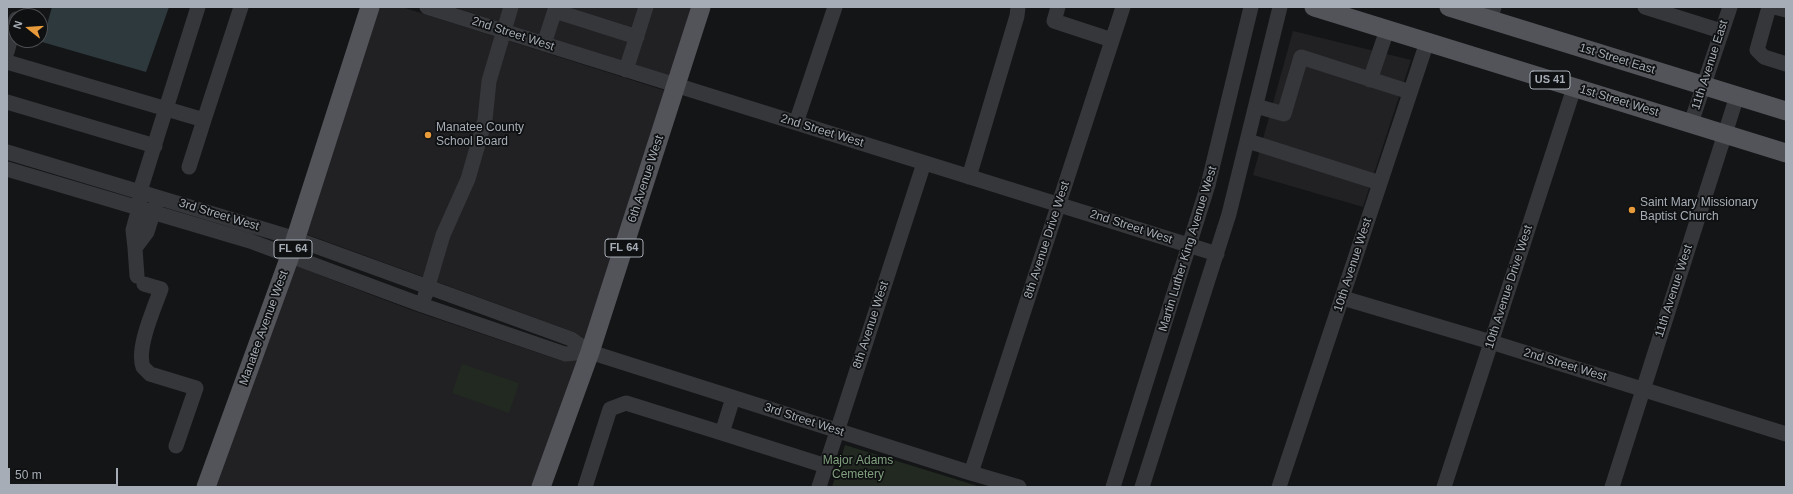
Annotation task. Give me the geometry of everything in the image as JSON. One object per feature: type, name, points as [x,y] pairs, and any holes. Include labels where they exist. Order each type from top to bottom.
[{"type":"main road","name":"Manatee Avenue West","points":[[206,487],[293,247],[370,7]]},
{"type":"main road","name":"6th Avenue West","points":[[541,487],[590,352],[677,86],[701,7]]},
{"type":"main road","name":"1st Street West","points":[[1314,7],[1786,153]]},
{"type":"main road","name":"1st Street East","points":[[1449,7],[1492,13],[1703,85],[1786,111]]},
{"type":"street","points":[[176,446],[196,388],[150,374],[143,367],[141,354],[161,289],[141,280],[133,230],[139,208],[140,191],[198,7]]},
{"type":"street","points":[[189,167],[241,7]]},
{"type":"street","name":"2nd Street West","points":[[427,7],[1217,254]]},
{"type":"street","points":[[422,305],[443,235],[468,179],[485,120],[489,81],[503,31],[512,7]]},
{"type":"street","points":[[626,70],[646,7]]},
{"type":"street","points":[[796,123],[835,7]]},
{"type":"street","points":[[969,177],[1017,16],[1018,7]]},
{"type":"street","points":[[1058,7],[1054,21],[1112,40]]},
{"type":"street","name":"8th Avenue Drive West","points":[[971,473],[1123,7]]},
{"type":"street","name":"Martin Luther King Avenue West","points":[[1112,487],[1190,246],[1208,185],[1251,7]]},
{"type":"street","points":[[1142,487],[1230,214],[1280,7]]},
{"type":"street","points":[[1645,7],[1720,31]]},
{"type":"street","name":"11th Avenue East","points":[[1691,123],[1720,31],[1730,7]]},
{"type":"street","points":[[1769,7],[1757,50],[1764,57],[1786,64]]},
{"type":"street","points":[[1774,7],[1786,10]]},
{"type":"street","points":[[544,44],[556,9],[637,37]]},
{"type":"street","points":[[1370,80],[1386,30]]},
{"type":"street","name":"10th Avenue West","points":[[1279,487],[1343,298],[1426,42]]},
{"type":"street","points":[[1256,106],[1284,114],[1301,58],[1410,92]]},
{"type":"street","points":[[7,62],[204,120]]},
{"type":"street","name":"10th Avenue Drive West","points":[[1444,487],[1574,88]]},
{"type":"street","name":"11th Avenue West","points":[[1612,487],[1737,96]]},
{"type":"street","points":[[7,102],[155,146]]},
{"type":"street","points":[[1248,141],[1380,183]]},
{"type":"street","name":"3rd Street West","points":[[7,152],[158,197],[293,247],[422,305],[565,354],[590,352]]},
{"type":"street","name":"8th Avenue West","points":[[819,487],[924,163]]},
{"type":"street","name":"3rd Street West","points":[[7,169],[250,241],[293,247],[428,286],[571,339],[590,352],[837,431],[1019,487]]},
{"type":"street","points":[[135,248],[147,232],[158,197]]},
{"type":"street","name":"2nd Street West","points":[[1343,298],[1491,342],[1786,434]]},
{"type":"street","points":[[722,433],[733,398]]},
{"type":"street","points":[[585,487],[610,409],[626,402],[826,466]]},
{"type":"shaded area","points":[[52,7],[169,7],[146,72],[48,44],[48,21]]},
{"type":"shaded area","points":[[379,7],[402,7],[666,91],[585,339],[574,332],[306,234]]},
{"type":"shaded area","points":[[453,7],[692,7],[671,76]]},
{"type":"shaded area","points":[[1293,31],[1411,60],[1363,207],[1253,175]]},
{"type":"shaded area","points":[[296,266],[411,310],[562,361],[578,361],[532,487],[215,487]]},
{"type":"green space","points":[[462,364],[519,383],[509,413],[452,393]]},
{"type":"green space","name":"Major Adams Cemetery","points":[[845,445],[981,487],[832,487]]},
{"type":"place","name":"Manatee County School Board","points":[[428,135]]},
{"type":"place","name":"Saint Mary Missionary Baptist Church","points":[[1632,210]]}]
